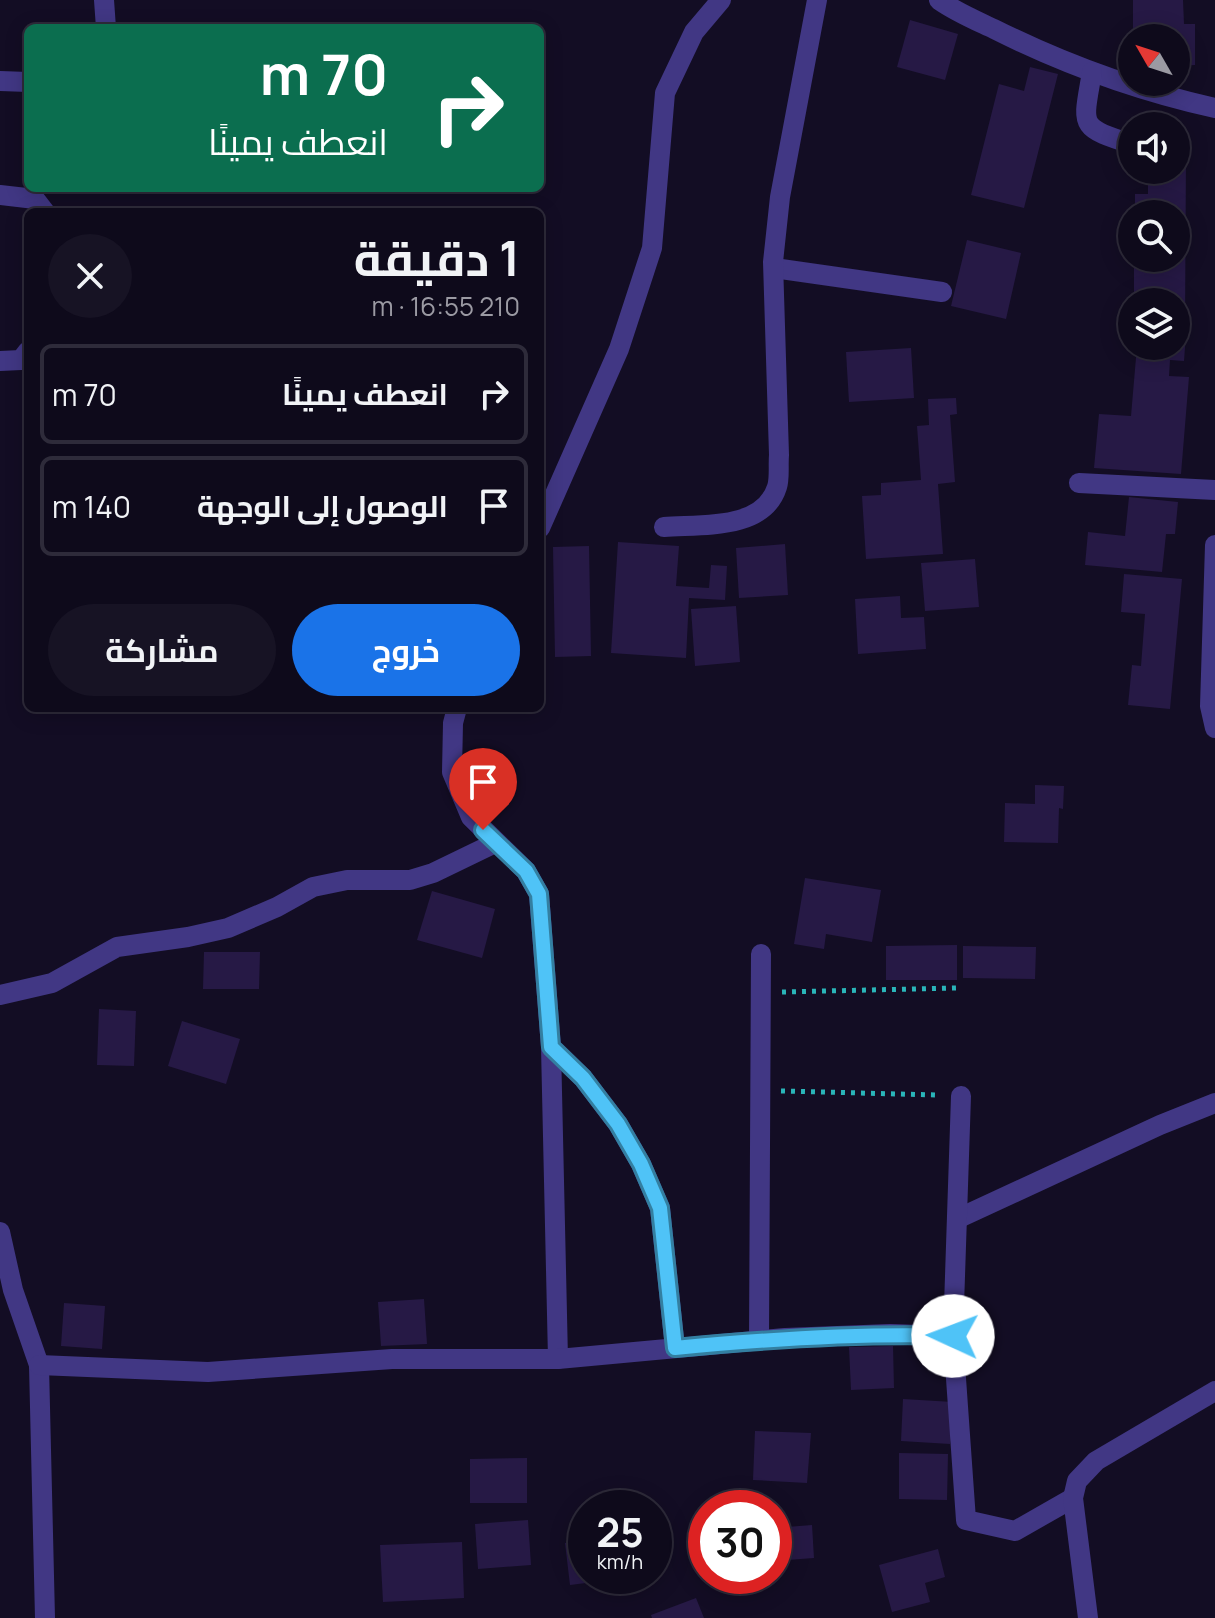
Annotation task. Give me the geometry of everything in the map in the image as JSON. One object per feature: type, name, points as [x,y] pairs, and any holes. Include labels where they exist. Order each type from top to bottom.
[{"type":"street","points":[[104,0],[106,24]]},
{"type":"street","points":[[544,519],[619,349],[652,248],[665,93],[694,32],[721,0]]},
{"type":"street","points":[[664,527],[745,521],[767,503],[777,487],[779,455],[774,268],[780,197],[817,0]]},
{"type":"street","points":[[939,0],[1020,42],[1092,72],[1215,108]]},
{"type":"street","points":[[1092,72],[1084,115],[1087,123],[1092,130],[1118,139]]},
{"type":"street","points":[[0,81],[24,82]]},
{"type":"street","points":[[0,195],[35,199],[42,208]]},
{"type":"street","points":[[774,268],[942,292]]},
{"type":"street","points":[[0,361],[21,360],[24,356]]},
{"type":"street","points":[[1079,483],[1215,490]]},
{"type":"street","points":[[1215,545],[1210,706],[1215,728]]},
{"type":"street","points":[[456,712],[452,772],[471,817],[526,871],[539,894],[551,1047],[558,1359]]},
{"type":"street","points":[[0,995],[52,983],[117,947],[228,928],[313,887],[347,880],[410,880],[433,873],[495,843]]},
{"type":"street","points":[[759,1340],[761,954]]},
{"type":"street","points":[[551,1047],[583,1078],[618,1124],[641,1164],[660,1208],[675,1348]]},
{"type":"street","points":[[961,1096],[953,1336],[966,1520],[1015,1531],[1073,1498]]},
{"type":"street","points":[[957,1219],[1160,1125],[1215,1103]]},
{"type":"street","points":[[0,1232],[13,1290],[39,1365],[45,1618]]},
{"type":"street","points":[[39,1365],[208,1372],[392,1359],[558,1359],[759,1340],[890,1334],[953,1336]]},
{"type":"street","points":[[1088,1618],[1073,1498],[1077,1481],[1096,1461],[1215,1391]]},
{"type":"path","points":[[761,993],[957,988]]},
{"type":"path","points":[[760,1091],[961,1096]]},
{"type":"building","points":[[1133,0],[1183,0],[1184,24],[1133,24]]},
{"type":"building","points":[[910,20],[958,34],[945,80],[897,67]]},
{"type":"building","points":[[1190,24],[1195,24],[1195,65],[1190,65]]},
{"type":"building","points":[[1030,67],[1058,74],[1024,208],[971,195],[999,84],[1024,91]]},
{"type":"building","points":[[1148,184],[1186,184],[1186,200],[1135,200],[1135,194],[1148,194]]},
{"type":"building","points":[[967,240],[1021,253],[1006,319],[951,306]]},
{"type":"building","points":[[1134,272],[1185,272],[1185,288],[1134,288]]},
{"type":"building","points":[[911,348],[914,398],[849,402],[846,352]]},
{"type":"building","points":[[1136,360],[1170,360],[1169,376],[1189,377],[1181,474],[1094,468],[1099,414],[1131,416]]},
{"type":"building","points":[[956,398],[957,414],[950,415],[955,482],[938,484],[943,554],[866,559],[862,496],[881,495],[881,483],[921,480],[917,426],[929,425],[928,399]]},
{"type":"building","points":[[1129,497],[1178,502],[1175,534],[1166,534],[1162,572],[1085,565],[1088,532],[1125,536]]},
{"type":"building","points":[[618,542],[679,546],[676,586],[709,588],[711,565],[727,566],[725,600],[689,598],[686,658],[611,653]]},
{"type":"building","points":[[785,544],[788,595],[739,598],[736,548]]},
{"type":"building","points":[[589,546],[591,656],[555,657],[553,547]]},
{"type":"building","points":[[975,559],[979,607],[925,611],[921,563]]},
{"type":"building","points":[[1124,574],[1182,579],[1170,709],[1128,705],[1132,665],[1141,666],[1145,614],[1121,612]]},
{"type":"building","points":[[900,596],[901,618],[924,617],[926,649],[858,654],[855,599]]},
{"type":"building","points":[[736,606],[740,662],[695,666],[691,609]]},
{"type":"building","points":[[1035,785],[1064,786],[1063,809],[1059,808],[1058,843],[1004,842],[1005,803],[1035,804]]},
{"type":"building","points":[[805,878],[881,890],[872,942],[826,934],[824,949],[794,944]]},
{"type":"building","points":[[432,891],[495,909],[482,958],[417,940]]},
{"type":"building","points":[[957,945],[957,980],[886,980],[886,946]]},
{"type":"building","points":[[963,946],[1036,947],[1035,979],[963,978]]},
{"type":"building","points":[[204,952],[260,952],[259,989],[203,989]]},
{"type":"building","points":[[99,1009],[136,1011],[134,1066],[97,1065]]},
{"type":"building","points":[[182,1021],[240,1039],[226,1084],[168,1066]]},
{"type":"building","points":[[424,1299],[427,1344],[381,1346],[378,1302]]},
{"type":"building","points":[[64,1303],[105,1306],[102,1349],[61,1346]]},
{"type":"building","points":[[893,1346],[894,1388],[851,1390],[849,1347]]},
{"type":"building","points":[[903,1399],[953,1402],[950,1444],[901,1441]]},
{"type":"building","points":[[755,1431],[811,1433],[807,1483],[753,1480]]},
{"type":"building","points":[[899,1453],[948,1454],[947,1500],[899,1499]]},
{"type":"building","points":[[527,1458],[527,1503],[470,1503],[470,1459]]},
{"type":"building","points":[[528,1520],[531,1565],[478,1569],[475,1524]]},
{"type":"building","points":[[812,1525],[814,1558],[792,1560],[792,1527]]},
{"type":"building","points":[[462,1542],[464,1598],[383,1602],[380,1545]]},
{"type":"building","points":[[938,1549],[945,1577],[925,1583],[930,1602],[892,1612],[879,1565]]},
{"type":"building","points":[[696,1598],[704,1618],[652,1618],[651,1615]]},
{"type":"route","points":[[483,830],[526,871],[539,894],[551,1047],[583,1078],[618,1124],[641,1164],[660,1208],[675,1348],[785,1338],[890,1334],[953,1336]]}]
